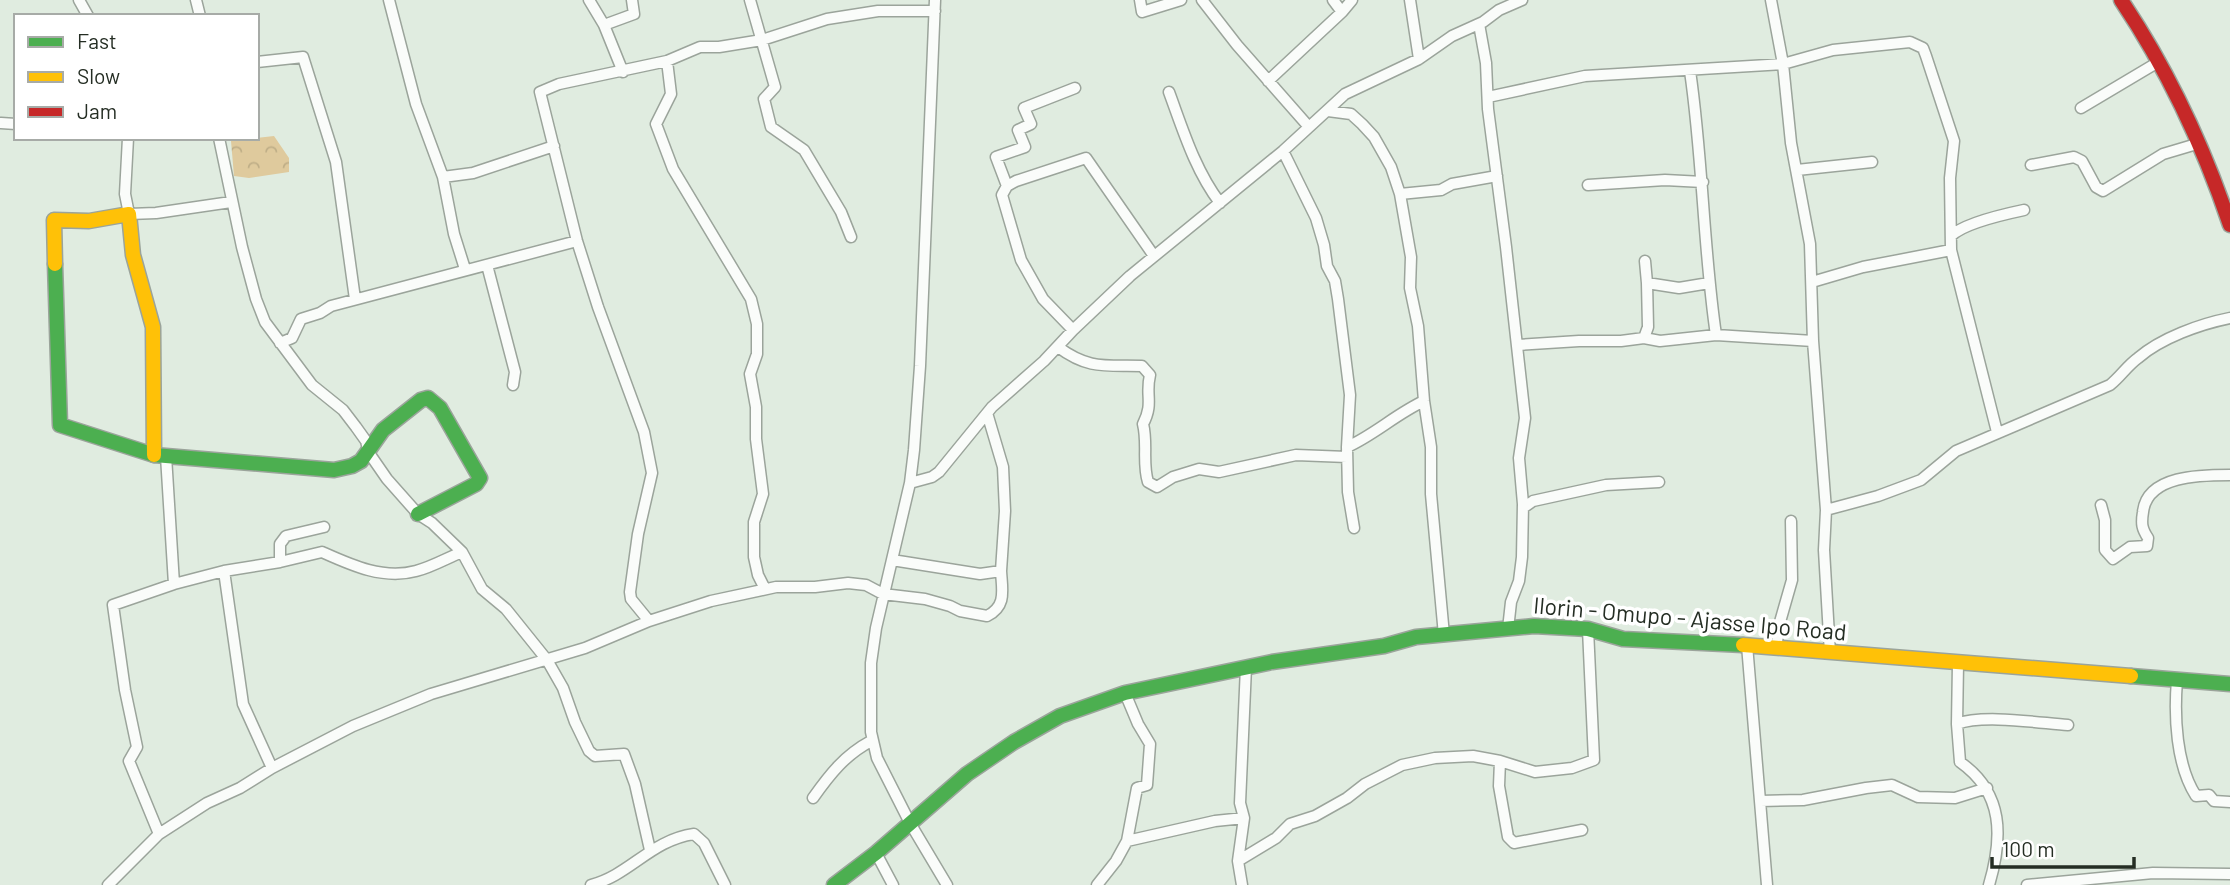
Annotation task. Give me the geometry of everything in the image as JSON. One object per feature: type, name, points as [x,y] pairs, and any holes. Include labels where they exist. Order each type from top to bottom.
[{"type":"main road","points":[[2121,0],[2146,35],[2200,143],[2230,225]]},
{"type":"main road","points":[[160,455],[153,327],[133,255],[129,214],[89,221],[54,220],[60,425],[160,455],[334,470],[360,462],[386,426],[410,410],[418,400],[426,398],[434,400],[480,478],[476,484],[418,514]]},
{"type":"main road","name":"Ilorin - Omupo - Ajasse Ipo Road","points":[[834,885],[876,853],[967,774],[1014,742],[1060,716],[1125,693],[1246,667],[1384,646],[1416,637],[1534,626],[1588,629],[1623,639],[1747,645],[2230,684]]},
{"type":"street","points":[[389,0],[416,104],[443,177],[454,234],[465,269]]},
{"type":"street","points":[[589,0],[604,25],[623,72]]},
{"type":"street","points":[[604,25],[634,14],[632,0]]},
{"type":"street","points":[[750,0],[775,87],[764,99],[771,127],[804,150],[841,212],[851,236]]},
{"type":"street","points":[[1140,0],[1142,12],[1181,0]]},
{"type":"street","points":[[1202,0],[1309,127]]},
{"type":"street","points":[[1333,0],[1342,12]]},
{"type":"street","points":[[1268,80],[1352,0]]},
{"type":"street","points":[[1410,0],[1419,59]]},
{"type":"street","points":[[910,483],[932,477],[939,472],[987,413],[1073,330],[1154,256],[1283,151],[1345,94],[1419,59],[1452,36],[1522,0]]},
{"type":"street","points":[[1771,0],[1783,64],[1791,143],[1810,244],[1813,341],[1826,510],[1824,551],[1829,653]]},
{"type":"street","points":[[649,621],[631,599],[630,592],[638,534],[652,473],[644,432],[577,241],[540,92],[559,84],[667,61],[700,47],[719,47],[762,40],[827,19],[935,5],[920,366],[910,483],[883,593],[871,663],[871,741],[910,823],[947,885]]},
{"type":"street","points":[[1479,24],[1486,63],[1525,418],[1519,458],[1523,508],[1519,581],[1511,602],[1508,629]]},
{"type":"street","points":[[1488,97],[1585,76],[1783,64],[1833,50],[1910,42],[1923,48],[1954,141],[1950,178],[1951,250],[1997,432]]},
{"type":"street","points":[[259,62],[303,57],[336,162],[355,299]]},
{"type":"street","points":[[667,61],[671,94],[656,124],[673,169],[751,299],[757,324],[757,354],[750,374],[756,407],[762,494],[754,522],[754,557],[765,589]]},
{"type":"street","points":[[2081,108],[2160,61]]},
{"type":"street","points":[[1690,71],[1716,335]]},
{"type":"street","points":[[1007,186],[996,157],[1025,147],[1018,130],[1031,124],[1024,108],[1075,88]]},
{"type":"street","points":[[1169,92],[1191,151],[1208,187],[1220,202]]},
{"type":"street","points":[[1328,111],[1351,114],[1374,137],[1391,167],[1400,194],[1411,257],[1410,288],[1418,326],[1431,447],[1431,494],[1444,635]]},
{"type":"street","points":[[128,140],[125,194],[129,214],[231,202]]},
{"type":"street","points":[[219,140],[231,202],[256,299],[265,322],[312,385],[343,410],[366,442],[369,453],[387,479],[418,514],[432,523],[462,552],[482,589],[506,609],[547,660],[563,688],[589,751],[595,755],[624,754],[635,784],[650,850]]},
{"type":"street","points":[[2031,165],[2074,157],[2082,161],[2096,187],[2103,191],[2163,154],[2200,143]]},
{"type":"street","points":[[443,177],[473,173],[554,146]]},
{"type":"street","points":[[1283,151],[1316,218],[1327,266],[1335,281],[1350,395],[1348,492],[1354,528]]},
{"type":"street","points":[[1073,330],[1043,299],[1021,260],[1002,195],[1007,186],[1086,158],[1154,256]]},
{"type":"street","points":[[1797,170],[1872,162]]},
{"type":"street","points":[[1400,194],[1441,190],[1452,184],[1497,176]]},
{"type":"street","points":[[1588,185],[1665,180],[1703,183]]},
{"type":"street","points":[[1951,236],[1958,229],[2024,210]]},
{"type":"street","points":[[280,343],[292,338],[301,320],[331,306],[577,241]]},
{"type":"street","points":[[1812,282],[1851,270],[1951,250]]},
{"type":"street","points":[[1644,338],[1648,327],[1645,261]]},
{"type":"street","points":[[487,265],[515,372],[513,385]]},
{"type":"street","points":[[1647,283],[1679,288],[1709,283]]},
{"type":"street","points":[[1826,510],[1878,496],[1921,480],[1956,451],[2110,385],[2123,375],[2138,357],[2181,332],[2230,318]]},
{"type":"street","points":[[1518,345],[1644,338],[1660,341],[1716,335],[1813,341]]},
{"type":"street","points":[[1058,347],[1074,359],[1086,363],[1114,367],[1142,366],[1150,375],[1147,384],[1150,410],[1143,424],[1147,439],[1144,469],[1149,482],[1157,487],[1173,477],[1199,469],[1219,472],[1296,455],[1347,452],[1402,411],[1424,401]]},
{"type":"street","points":[[108,885],[159,834],[207,803],[240,788],[272,768],[353,726],[397,707],[463,684],[585,648],[649,621],[711,601],[765,589],[848,583],[866,585],[883,593],[925,599],[960,611],[988,616],[1001,607],[1003,600],[1001,571],[1005,511],[1003,467],[987,413]]},
{"type":"street","points":[[160,455],[174,584]]},
{"type":"street","points":[[2101,505],[2105,520],[2105,550],[2113,559],[2130,547],[2147,546],[2148,538],[2141,528],[2143,508],[2150,493],[2162,485],[2187,478],[2230,475]]},
{"type":"street","points":[[1523,508],[1533,501],[1606,485],[1659,482]]},
{"type":"street","points":[[1776,648],[1792,580],[1791,520]]},
{"type":"street","points":[[280,562],[280,544],[286,536],[324,527]]},
{"type":"street","points":[[159,834],[129,761],[137,747],[125,690],[113,605],[174,584],[225,571],[322,552],[367,570],[397,574],[416,571],[462,552]]},
{"type":"street","points":[[892,560],[981,574],[1001,571]]},
{"type":"street","points":[[225,571],[243,704],[272,768]]},
{"type":"street","points":[[1238,861],[1276,838],[1290,824],[1315,817],[1348,799],[1365,784],[1402,765],[1450,756],[1473,756],[1535,772],[1572,768],[1594,760],[1588,629]]},
{"type":"street","points":[[1747,645],[1767,885]]},
{"type":"street","points":[[1958,664],[1957,724],[1960,762],[1987,788],[1994,805],[1997,826],[1995,864],[1989,885]]},
{"type":"street","points":[[1242,885],[1238,861],[1244,818],[1240,803],[1246,667]]},
{"type":"street","points":[[2177,680],[2176,727],[2192,789],[2196,796],[2209,795],[2214,801],[2230,802]]},
{"type":"street","points":[[1097,885],[1116,861],[1127,841],[1138,788],[1147,785],[1150,744],[1125,693]]},
{"type":"street","points":[[1957,724],[1983,720],[2068,725]]},
{"type":"street","points":[[813,797],[841,761],[871,741]]},
{"type":"street","points":[[1500,761],[1499,786],[1510,840],[1514,843],[1582,830]]},
{"type":"street","points":[[1760,801],[1804,800],[1892,785],[1918,797],[1955,798],[1987,788]]},
{"type":"street","points":[[1127,841],[1215,821],[1244,818]]},
{"type":"street","points":[[591,885],[607,881],[650,850],[675,836],[694,834],[704,843],[725,885]]},
{"type":"street","points":[[876,853],[893,885]]},
{"type":"street","points":[[2027,885],[2191,872],[2230,874]]},
{"type":"green space","points":[[274,136],[289,158],[289,172],[249,178],[234,176],[231,141],[259,140],[259,138]]},
{"type":"traffic: fast","points":[[55,264],[60,425],[154,455],[334,470],[361,461],[383,430],[421,400],[428,398],[440,408],[480,478],[476,484],[418,514]]},
{"type":"traffic: fast","points":[[834,885],[876,853],[967,774],[1014,742],[1060,716],[1125,693],[1272,662],[1384,646],[1416,637],[1534,626],[1588,629],[1623,639],[1743,645]]},
{"type":"traffic: fast","points":[[2131,676],[2230,684]]},
{"type":"traffic: slow","points":[[55,264],[54,220],[89,221],[129,214],[133,255],[153,327],[154,455]]},
{"type":"traffic: slow","points":[[1743,645],[2131,676]]},
{"type":"traffic: jam","points":[[2121,0],[2154,53],[2183,109],[2230,225]]}]
